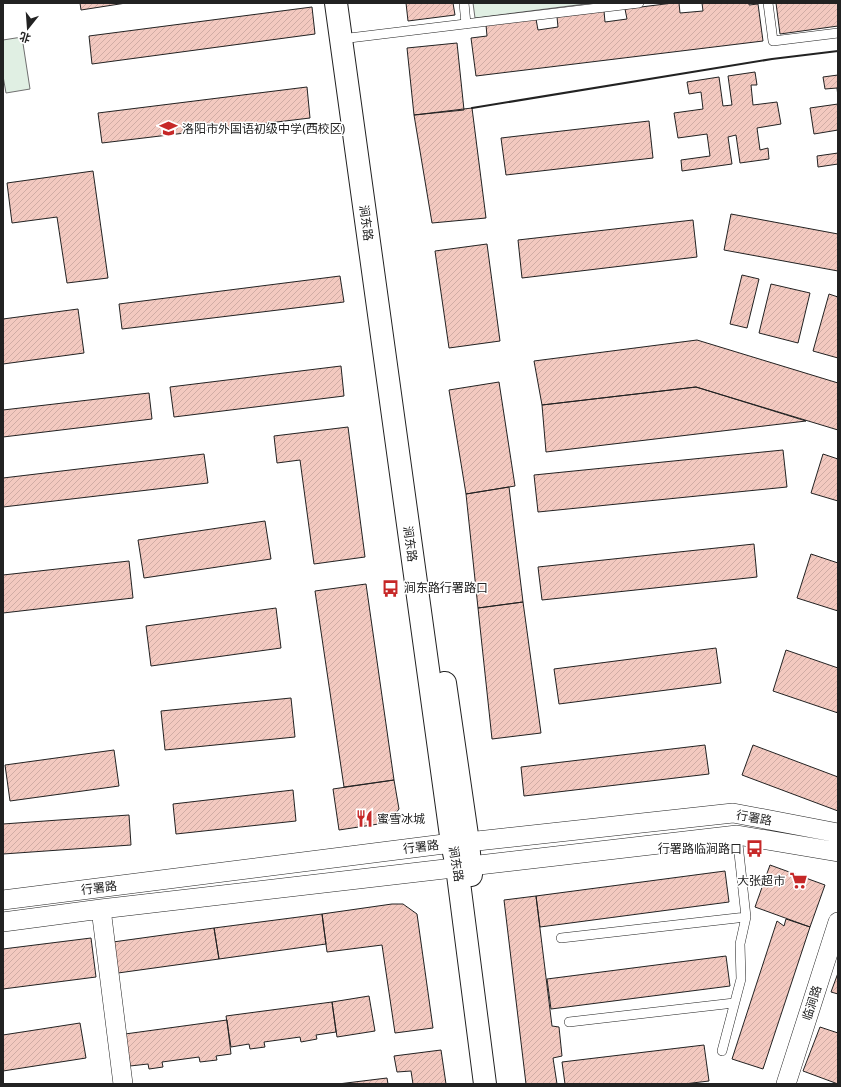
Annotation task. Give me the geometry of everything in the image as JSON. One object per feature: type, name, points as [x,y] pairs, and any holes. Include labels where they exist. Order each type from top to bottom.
[{"type":"street","name":"涧东路","points":[[336,3],[347,38],[460,842],[498,1084]]},
{"type":"street","name":"涧东路","points":[[347,38],[348,3]]},
{"type":"street","name":"行署路","points":[[3,900],[460,842],[733,813],[838,833]]},
{"type":"street","name":"行署路","points":[[3,922],[101,909],[737,835],[838,852]]},
{"type":"street","name":"涧东路","points":[[464,867],[485,1084]]},
{"type":"street","points":[[101,909],[123,1084]]},
{"type":"street","name":"临涧路","points":[[790,1083],[838,922]]},
{"type":"lane","points":[[464,3],[466,24]]},
{"type":"lane","points":[[347,38],[639,3]]},
{"type":"lane","points":[[768,3],[773,41],[838,33]]},
{"type":"lane","points":[[722,1051],[741,978],[740,944],[746,917],[737,835]]},
{"type":"lane","points":[[561,938],[746,917]]},
{"type":"lane","points":[[568,1022],[734,1003]]},
{"type":"green space","points":[[473,3],[593,3],[475,18]]},
{"type":"green space","points":[[22,37],[30,89],[6,93],[3,76],[3,40]]},
{"type":"building","points":[[80,3],[126,3],[81,10]]},
{"type":"building","points":[[406,3],[453,3],[455,15],[408,21]]},
{"type":"building","points":[[679,3],[680,13],[703,11],[702,3],[758,4],[763,41],[476,76],[471,38],[487,36],[486,25],[536,19],[538,30],[558,27],[557,17],[604,11],[605,22],[627,19],[625,9]]},
{"type":"building","points":[[776,3],[838,3],[838,26],[780,34]]},
{"type":"building","points":[[312,7],[315,34],[92,64],[89,36]]},
{"type":"building","points":[[457,43],[464,110],[414,115],[407,48]]},
{"type":"building","points":[[755,72],[757,85],[751,85],[753,105],[777,102],[781,124],[757,128],[760,150],[768,148],[769,159],[740,163],[736,135],[728,137],[732,164],[682,171],[681,160],[710,156],[707,134],[678,138],[674,113],[703,109],[701,92],[689,94],[687,82],[719,77],[723,106],[732,105],[728,76]]},
{"type":"building","points":[[838,75],[838,97],[837,88],[825,89],[823,77]]},
{"type":"building","points":[[307,87],[310,118],[102,143],[98,113]]},
{"type":"building","points":[[838,104],[838,130],[814,134],[810,108]]},
{"type":"building","points":[[472,108],[486,218],[432,223],[414,115]]},
{"type":"building","points":[[649,121],[653,158],[506,175],[501,138]]},
{"type":"building","points":[[838,153],[838,164],[818,167],[817,156]]},
{"type":"building","points":[[93,171],[108,278],[67,283],[57,217],[12,223],[7,183]]},
{"type":"building","points":[[731,214],[838,234],[838,271],[724,250]]},
{"type":"building","points":[[693,220],[697,257],[522,278],[518,240]]},
{"type":"building","points":[[487,244],[500,341],[449,348],[435,251]]},
{"type":"building","points":[[742,275],[759,279],[747,328],[730,324]]},
{"type":"building","points":[[340,276],[344,302],[122,329],[119,304]]},
{"type":"building","points":[[771,284],[810,293],[798,343],[759,333]]},
{"type":"building","points":[[829,294],[838,297],[838,358],[813,351]]},
{"type":"building","points":[[78,309],[84,353],[3,364],[3,319]]},
{"type":"building","points":[[697,340],[838,383],[838,430],[696,387],[542,405],[534,361]]},
{"type":"building","points":[[341,366],[344,396],[174,417],[170,387]]},
{"type":"building","points":[[499,382],[515,486],[466,494],[449,390]]},
{"type":"building","points":[[696,387],[806,421],[546,452],[542,405]]},
{"type":"building","points":[[149,393],[152,419],[3,437],[3,410]]},
{"type":"building","points":[[348,427],[365,557],[314,564],[300,460],[277,463],[274,436]]},
{"type":"building","points":[[783,450],[787,487],[538,512],[534,475]]},
{"type":"building","points":[[204,454],[208,483],[3,507],[3,478]]},
{"type":"building","points":[[823,454],[838,459],[838,501],[811,493]]},
{"type":"building","points":[[509,487],[523,602],[478,608],[466,494]]},
{"type":"building","points":[[265,521],[271,559],[144,578],[138,540]]},
{"type":"building","points":[[754,544],[757,577],[542,600],[538,567]]},
{"type":"building","points":[[811,554],[838,563],[838,611],[797,598]]},
{"type":"building","points":[[129,561],[133,598],[3,613],[3,575]]},
{"type":"building","points":[[366,584],[394,780],[344,787],[315,591]]},
{"type":"building","points":[[523,602],[541,733],[492,739],[478,608]]},
{"type":"building","points":[[276,608],[281,648],[151,666],[146,626]]},
{"type":"building","points":[[716,648],[721,683],[559,704],[554,669]]},
{"type":"building","points":[[786,650],[838,668],[838,713],[773,691]]},
{"type":"building","points":[[291,698],[295,737],[165,750],[161,711]]},
{"type":"building","points":[[705,745],[709,774],[524,796],[521,767]]},
{"type":"building","points":[[753,745],[838,777],[838,811],[742,775]]},
{"type":"building","points":[[114,750],[119,786],[10,801],[5,765]]},
{"type":"building","points":[[394,780],[399,809],[392,818],[385,823],[339,830],[333,789]]},
{"type":"building","points":[[293,790],[296,821],[176,834],[173,804]]},
{"type":"building","points":[[129,815],[131,845],[3,854],[3,824]]},
{"type":"building","points":[[770,865],[825,885],[810,927],[755,907]]},
{"type":"building","points":[[725,871],[729,902],[540,927],[536,896]]},
{"type":"building","points":[[536,896],[552,1026],[559,1027],[562,1056],[553,1058],[557,1084],[526,1084],[504,900]]},
{"type":"building","points":[[392,904],[403,904],[417,914],[433,1028],[395,1033],[382,945],[327,952],[322,914]]},
{"type":"building","points":[[322,914],[326,944],[219,959],[214,928]]},
{"type":"building","points":[[786,919],[810,927],[763,1069],[732,1059],[777,921],[784,926]]},
{"type":"building","points":[[214,928],[219,959],[118,973],[113,942]]},
{"type":"building","points":[[91,938],[96,977],[3,989],[3,949]]},
{"type":"building","points":[[726,956],[730,986],[551,1009],[547,979]]},
{"type":"building","points":[[838,973],[838,994],[831,992]]},
{"type":"building","points":[[369,996],[375,1031],[337,1037],[332,1002]]},
{"type":"building","points":[[332,1002],[336,1032],[316,1035],[317,1039],[301,1042],[300,1037],[264,1042],[265,1047],[250,1049],[249,1044],[231,1047],[226,1016]]},
{"type":"building","points":[[227,1020],[231,1054],[216,1056],[217,1060],[200,1062],[199,1057],[162,1062],[163,1067],[149,1069],[148,1064],[130,1066],[125,1034]]},
{"type":"building","points":[[80,1023],[86,1058],[3,1071],[3,1035]]},
{"type":"building","points":[[820,1027],[838,1033],[838,1084],[803,1071]]},
{"type":"building","points":[[704,1045],[709,1081],[684,1084],[565,1084],[562,1062]]},
{"type":"building","points":[[441,1050],[446,1084],[413,1084],[411,1071],[397,1072],[394,1056]]},
{"type":"building","points":[[387,1078],[388,1084],[338,1084]]},
{"type":"wall","points":[[472,108],[772,59],[838,51]]},
{"type":"place","name":"洛阳市外国语初级中学(西校区)","points":[[169,129]]},
{"type":"place","name":"涧东路行署路口","points":[[391,588]]},
{"type":"place","name":"蜜雪冰城","points":[[364,819]]},
{"type":"place","name":"行署路临涧路口","points":[[755,849]]},
{"type":"place","name":"大张超市","points":[[798,881]]}]
